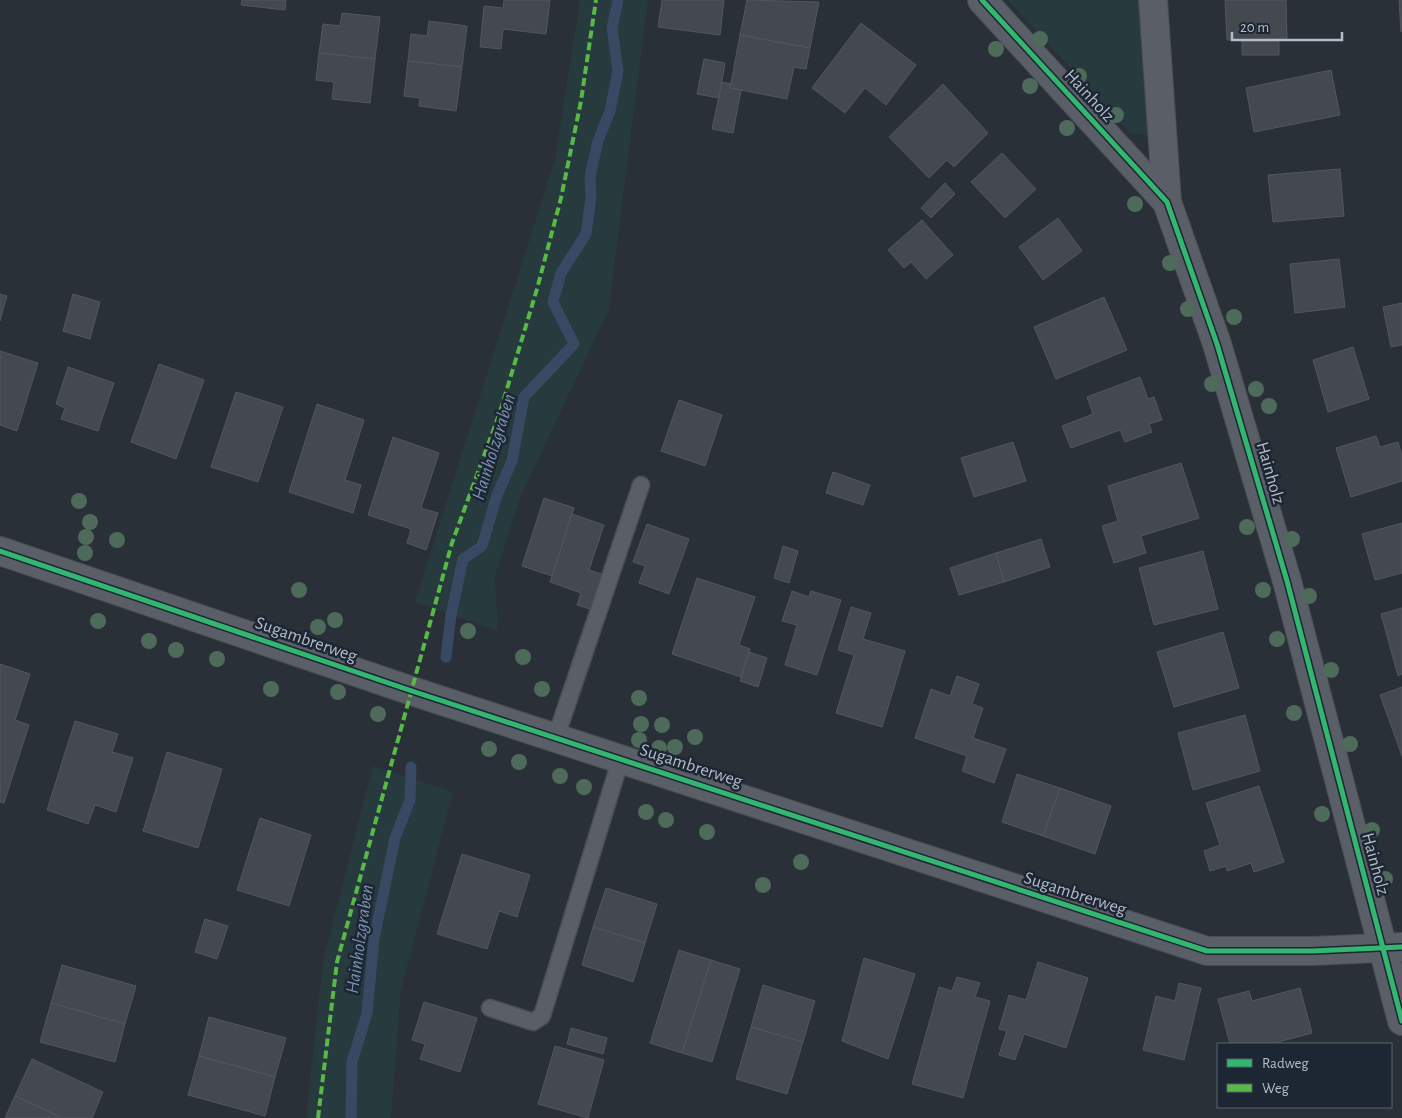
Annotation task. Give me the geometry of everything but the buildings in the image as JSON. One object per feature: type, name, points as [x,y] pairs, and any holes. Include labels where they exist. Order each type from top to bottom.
[{"type":"street","name":"Hainholz","points":[[982,0],[1168,202]]},
{"type":"street","name":"Hainholz","points":[[1153,0],[1168,202],[1217,344],[1392,947],[1402,1021]]},
{"type":"street","name":"Sugambrerweg","points":[[0,551],[556,737],[1207,951],[1312,951],[1392,947]]},
{"type":"lane","points":[[556,737],[641,485]]},
{"type":"lane","points":[[490,1008],[533,1022],[542,1016],[621,758]]},
{"type":"green space","points":[[580,0],[648,0],[609,309],[520,498],[495,576],[498,631],[415,602],[555,159]]},
{"type":"green space","points":[[1008,0],[1141,0],[1153,122],[1146,135],[1130,133]]},
{"type":"green space","points":[[373,766],[453,792],[401,990],[391,1118],[306,1118],[323,961]]},
{"type":"waterway","name":"Hainholzgraben","points":[[446,657],[451,615],[463,559],[482,546],[497,495],[512,461],[524,397],[574,344],[553,302],[561,273],[586,234],[591,197],[590,176],[598,141],[610,111],[618,71],[612,28],[618,0]]},
{"type":"waterway","name":"Hainholzgraben","points":[[351,1118],[352,1062],[367,1013],[374,939],[395,838],[410,800],[411,767]]},
{"type":"marked path","points":[[318,1118],[337,962],[452,543],[500,412],[537,289],[561,198],[581,101],[596,0]]},
{"type":"cycle path","points":[[982,0],[1167,202],[1217,344],[1287,581],[1402,1021]]},
{"type":"cycle path","points":[[0,551],[412,691],[1207,951],[1312,951],[1402,947]]}]
